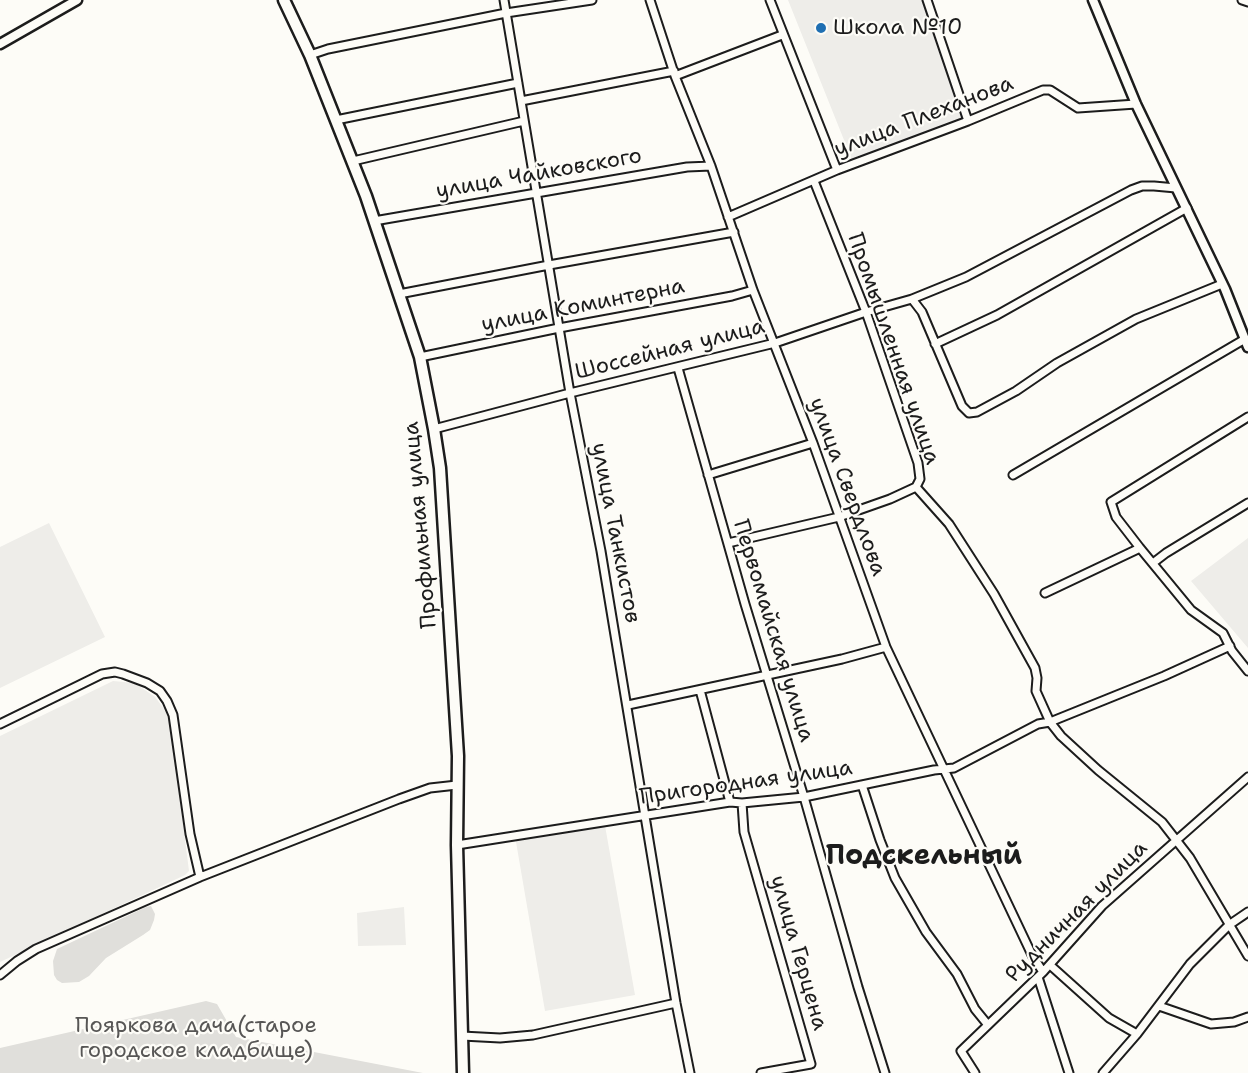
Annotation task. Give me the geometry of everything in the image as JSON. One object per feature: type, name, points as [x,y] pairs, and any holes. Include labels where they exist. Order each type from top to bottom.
[{"type":"main road","name":"Профильная улица","points":[[284,0],[310,55],[353,161],[374,221],[420,357],[434,429],[440,468],[458,756],[457,845],[463,1073]]},
{"type":"street","points":[[0,44],[77,0]]},
{"type":"street","name":"улица Танкистов","points":[[504,0],[570,393],[601,551],[676,1003],[690,1073]]},
{"type":"street","points":[[310,55],[328,49],[506,13],[592,0]]},
{"type":"street","name":"улица Свердлова","points":[[650,0],[674,74],[711,166],[753,290],[813,443],[886,647],[1041,975],[1069,1073]]},
{"type":"street","points":[[770,0],[837,170]]},
{"type":"street","points":[[927,0],[968,121]]},
{"type":"street","points":[[1013,474],[1246,343],[1222,284],[1136,104],[1093,0]]},
{"type":"street","points":[[1242,0],[1248,2]]},
{"type":"street","points":[[521,101],[674,74],[782,35]]},
{"type":"street","points":[[336,120],[518,83]]},
{"type":"street","name":"улица Плеханова","points":[[728,217],[837,170],[1043,90],[1050,90],[1078,108],[1136,104]]},
{"type":"street","points":[[353,161],[524,121]]},
{"type":"street","name":"улица Чайковского","points":[[374,221],[687,166],[711,166]]},
{"type":"street","name":"Промышленная улица","points":[[814,181],[866,312],[918,463],[920,478],[916,488],[949,524],[994,594],[1035,668],[1036,691],[1050,723],[1098,770],[1162,822],[1190,858],[1248,956]]},
{"type":"street","name":"Шоссейная улица","points":[[434,429],[775,343],[912,299],[971,274],[1131,190],[1142,186],[1176,188]]},
{"type":"street","points":[[935,344],[997,315],[1186,208]]},
{"type":"street","points":[[399,294],[734,232]]},
{"type":"street","points":[[912,299],[922,312],[962,406],[969,413],[977,412],[1016,391],[1057,363],[1136,319],[1222,284]]},
{"type":"street","name":"улица Коминтерна","points":[[420,357],[753,290]]},
{"type":"street","name":"Первомайская улица","points":[[678,368],[885,1073]]},
{"type":"street","points":[[1248,417],[1111,502],[1116,517],[1152,563],[1191,610],[1223,633],[1248,671]]},
{"type":"street","points":[[708,475],[813,443]]},
{"type":"street","points":[[728,543],[839,517],[916,488]]},
{"type":"street","points":[[1152,563],[1248,503]]},
{"type":"street","points":[[1045,593],[1140,548]]},
{"type":"street","name":"Пригородная улица","points":[[457,845],[730,802],[742,803],[804,797],[954,768],[1038,724],[1050,723],[1196,663],[1230,646]]},
{"type":"street","points":[[628,705],[842,659],[886,647]]},
{"type":"street","points":[[0,724],[102,674],[115,672],[123,674],[141,680],[160,691],[167,700],[173,715],[188,823],[200,877]]},
{"type":"street","points":[[700,690],[730,802]]},
{"type":"street","name":"Рудничная улица","points":[[975,1073],[961,1051],[1041,975],[1102,906],[1248,777]]},
{"type":"street","points":[[0,975],[36,949],[200,877],[399,799],[430,788],[457,785]]},
{"type":"street","points":[[862,785],[895,878],[926,932],[957,974],[975,1009],[988,1025]]},
{"type":"street","name":"улица Герцена","points":[[742,803],[744,832],[811,1064],[761,1073]]},
{"type":"street","points":[[1103,1073],[1137,1034],[1190,964],[1229,925],[1248,912]]},
{"type":"street","points":[[1050,965],[1109,1018],[1137,1034]]},
{"type":"street","points":[[462,1036],[500,1038],[533,1035],[676,1003]]},
{"type":"street","points":[[1159,1006],[1211,1024],[1234,1022],[1248,1017]]},
{"type":"shaded area","points":[[788,0],[923,0],[966,119],[852,160]]},
{"type":"shaded area","points":[[49,523],[105,637],[0,688],[0,547]]},
{"type":"shaded area","points":[[1248,538],[1248,648],[1191,581]]},
{"type":"shaded area","points":[[113,681],[135,683],[155,697],[165,710],[170,722],[189,871],[185,875],[0,962],[0,736]]},
{"type":"shaded area","points":[[604,820],[635,995],[545,1011],[515,836]]},
{"type":"shaded area","points":[[404,907],[406,945],[358,946],[357,913]]},
{"type":"green space","points":[[151,906],[155,914],[150,930],[106,958],[89,976],[79,982],[62,983],[57,980],[54,975],[53,961],[57,949]]},
{"type":"green space","name":"Пояркова дача(старое городское кладбище)","points":[[206,1001],[217,1004],[236,1037],[423,1073],[0,1073],[0,1048]]},
{"type":"place","name":"Школа №10","points":[[821,28]]},
{"type":"district","name":"Подскельный","points":[[924,857]]}]
